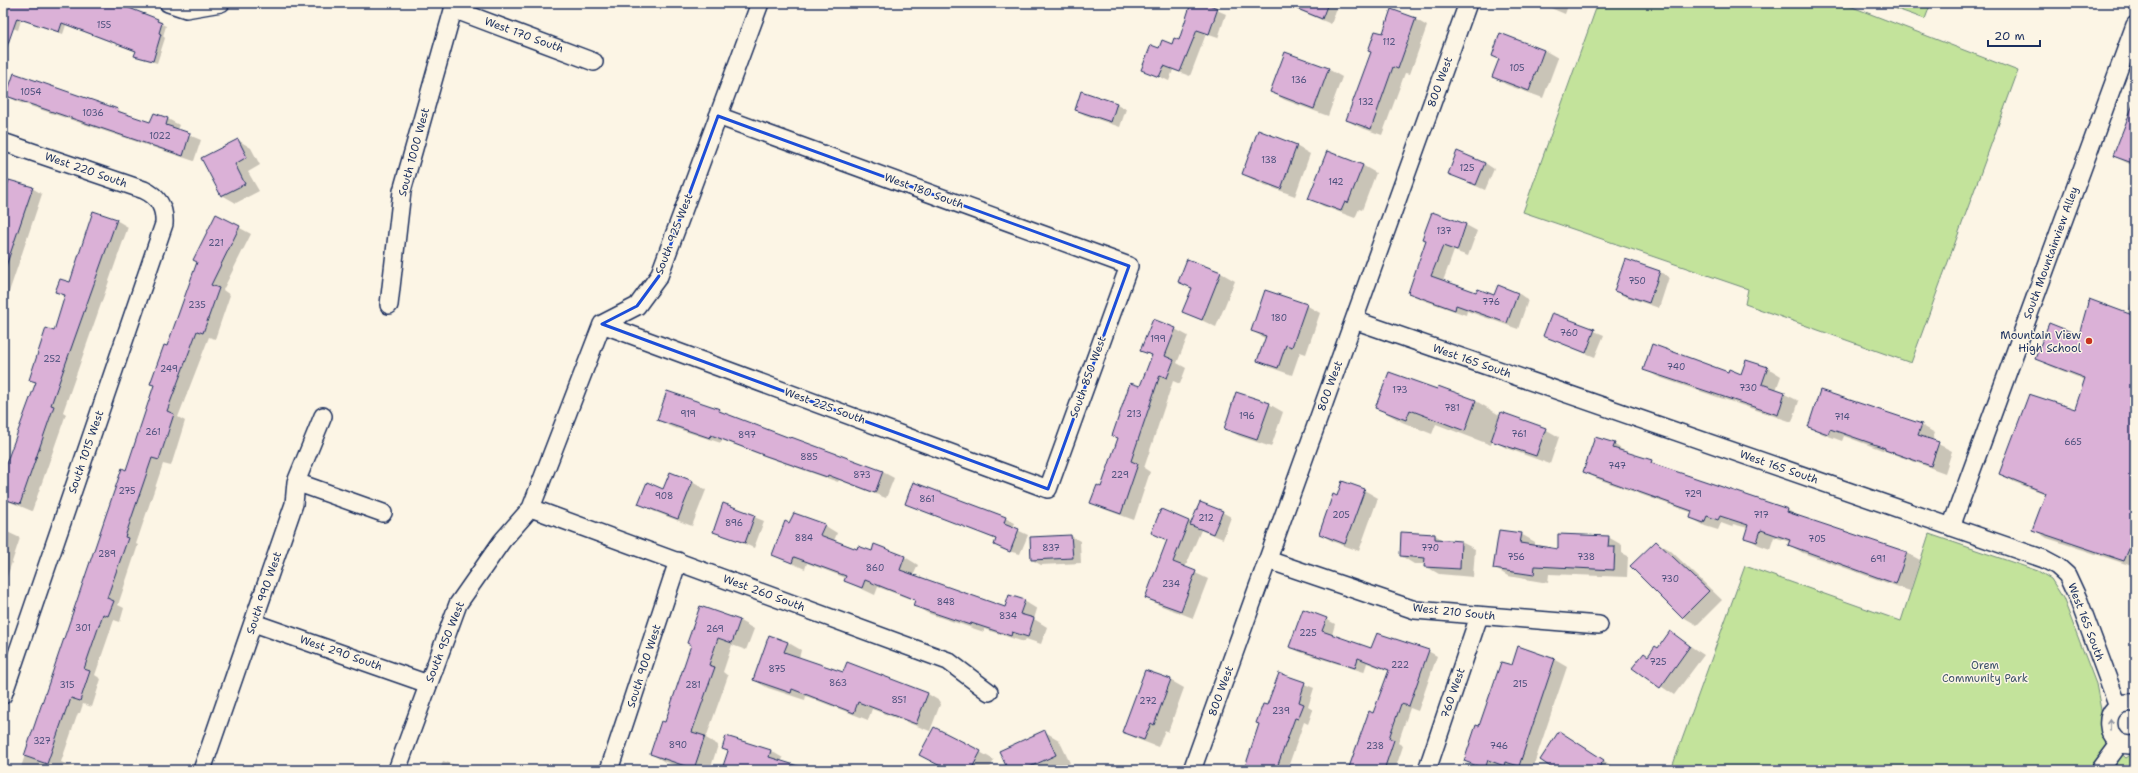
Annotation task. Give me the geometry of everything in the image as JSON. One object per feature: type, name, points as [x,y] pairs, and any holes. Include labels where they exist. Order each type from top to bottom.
[{"type":"street","points":[[168,3],[186,9],[221,3]]},
{"type":"street","name":"South 925 West","points":[[602,324],[637,306],[659,276],[760,3]]},
{"type":"street","name":"800 West","points":[[1192,770],[1468,3]]},
{"type":"street","name":"West 170 South","points":[[454,6],[594,62]]},
{"type":"street","name":"South 1000 West","points":[[389,305],[402,191],[454,6]]},
{"type":"street","name":"South Mountainview Alley","points":[[1951,527],[2135,25]]},
{"type":"street","name":"West 180 South","points":[[718,116],[1129,266]]},
{"type":"street","name":"West 220 South","points":[[3,142],[144,190],[152,194],[162,207]]},
{"type":"street","name":"South 1015 West","points":[[3,695],[164,224],[162,207]]},
{"type":"street","name":"South 850 West","points":[[1048,489],[1129,266]]},
{"type":"street","name":"West 165 South","points":[[1354,320],[2044,559],[2057,566],[2067,575],[2079,601],[2118,706]]},
{"type":"street","points":[[531,508],[602,324]]},
{"type":"street","name":"West 225 South","points":[[602,324],[1048,489]]},
{"type":"street","name":"South 990 West","points":[[202,770],[294,504],[296,482],[323,416]]},
{"type":"street","points":[[296,482],[383,513]]},
{"type":"street","name":"West 260 South","points":[[531,508],[948,661],[989,692]]},
{"type":"street","name":"South 950 West","points":[[397,770],[458,604],[502,541],[531,508]]},
{"type":"street","name":"West 210 South","points":[[1268,560],[1416,610],[1599,625]]},
{"type":"street","name":"South 900 West","points":[[610,770],[678,561]]},
{"type":"street","name":"760 West","points":[[1427,770],[1478,616]]},
{"type":"street","name":"West 290 South","points":[[254,623],[428,684]]},
{"type":"street","points":[[2100,770],[2128,744],[2111,734],[2108,722],[2110,716],[2118,706],[2129,702],[2135,703]]},
{"type":"highlighted area","points":[[718,116],[1129,266],[1048,489],[602,324],[637,306],[659,276]]},
{"type":"green space","points":[[1598,3],[1842,3],[2018,71],[1911,363],[1745,304],[1748,289],[1523,212]]},
{"type":"green space","points":[[1880,3],[1931,3],[1925,19]]},
{"type":"green space","name":"Orem Community Park","points":[[1929,534],[2038,571],[2051,579],[2063,598],[2096,684],[2102,715],[2101,735],[2126,758],[2135,752],[2135,770],[1671,770],[1745,566],[1901,621]]},
{"type":"building","points":[[7,3],[116,3],[158,19],[157,21],[162,23],[159,33],[161,34],[153,61],[134,56],[136,51],[62,23],[59,32],[17,18],[5,52],[3,52],[3,15]]},
{"type":"building","points":[[1191,3],[1203,3],[1218,8],[1209,34],[1197,30],[1180,72],[1164,66],[1159,77],[1141,70],[1151,45],[1159,48],[1162,40],[1172,44],[1174,38],[1179,40]]},
{"type":"building","points":[[1283,3],[1328,3],[1322,19]]},
{"type":"building","points":[[1391,9],[1416,18],[1398,69],[1393,67],[1371,129],[1346,120],[1371,52],[1368,51],[1375,31],[1383,33]]},
{"type":"building","points":[[1500,33],[1544,50],[1529,91],[1492,77],[1499,59],[1492,56]]},
{"type":"building","points":[[1285,52],[1329,68],[1314,109],[1270,92]]},
{"type":"building","points":[[14,73],[118,109],[117,111],[150,122],[154,113],[168,118],[166,125],[190,133],[183,156],[6,96]]},
{"type":"building","points":[[1081,91],[1117,103],[1111,122],[1075,110]]},
{"type":"building","points":[[2135,102],[2135,164],[2113,156]]},
{"type":"building","points":[[1258,130],[1297,145],[1281,189],[1242,174]]},
{"type":"building","points":[[238,139],[247,157],[235,164],[245,184],[221,196],[201,158]]},
{"type":"building","points":[[1327,151],[1363,165],[1348,203],[1345,202],[1341,211],[1308,199]]},
{"type":"building","points":[[1457,151],[1485,163],[1476,185],[1448,174]]},
{"type":"building","points":[[9,180],[33,187],[5,269],[3,269],[3,198]]},
{"type":"building","points":[[93,211],[117,219],[51,405],[54,406],[20,504],[3,499],[3,472],[36,382],[29,380],[46,328],[54,331],[65,295],[55,292],[60,279],[70,282]]},
{"type":"building","points":[[1432,212],[1466,224],[1457,251],[1443,246],[1431,276],[1476,292],[1478,289],[1494,295],[1498,285],[1518,293],[1507,323],[1456,305],[1455,310],[1408,293],[1426,240],[1422,239]]},
{"type":"building","points":[[216,214],[240,226],[211,285],[219,288],[203,333],[197,331],[167,411],[174,414],[159,460],[152,458],[125,537],[128,538],[107,598],[114,601],[108,616],[103,614],[84,669],[90,671],[80,701],[71,698],[47,764],[24,756],[122,468],[126,470],[154,385],[150,384],[164,345],[167,346],[197,262],[193,260]]},
{"type":"building","points":[[1187,259],[1221,272],[1202,320],[1182,312],[1192,288],[1178,282]]},
{"type":"building","points":[[1625,259],[1660,271],[1649,303],[1614,291]]},
{"type":"building","points":[[1265,290],[1307,304],[1292,347],[1286,345],[1278,368],[1257,361],[1266,336],[1251,331]]},
{"type":"building","name":"Mountain View High School","points":[[2089,299],[2135,316],[2135,543],[2132,542],[2124,561],[2032,530],[2046,493],[1999,474],[2029,394],[2075,409],[2085,378],[2035,359],[2049,323],[2079,335]]},
{"type":"building","points":[[1552,313],[1595,329],[1586,353],[1543,336]]},
{"type":"building","points":[[1153,319],[1176,328],[1165,356],[1174,360],[1167,378],[1160,375],[1131,461],[1138,464],[1121,514],[1090,503],[1097,485],[1101,487],[1118,438],[1112,436],[1130,383],[1140,386],[1152,355],[1140,351]]},
{"type":"building","points":[[1652,344],[1728,372],[1729,369],[1741,374],[1746,360],[1768,367],[1762,384],[1785,392],[1778,415],[1643,370]]},
{"type":"building","points":[[1389,372],[1437,389],[1438,386],[1476,400],[1465,431],[1410,410],[1406,420],[1375,408]]},
{"type":"building","points":[[1820,390],[1922,424],[1918,435],[1939,442],[1931,466],[1830,429],[1828,434],[1808,427]]},
{"type":"building","points":[[667,391],[720,409],[719,411],[883,471],[875,493],[828,475],[827,477],[766,456],[711,435],[710,438],[657,420]]},
{"type":"building","points":[[1236,392],[1270,403],[1257,440],[1224,429]]},
{"type":"building","points":[[1501,412],[1546,428],[1536,456],[1491,441]]},
{"type":"building","points":[[1595,437],[1615,443],[1613,448],[1652,460],[1651,463],[1788,509],[1787,512],[1907,552],[1896,584],[1788,545],[1790,540],[1761,530],[1757,542],[1744,538],[1748,525],[1720,516],[1718,520],[1707,516],[1704,523],[1690,518],[1692,511],[1583,472]]},
{"type":"building","points":[[670,472],[693,481],[678,519],[638,504],[647,482],[663,489]]},
{"type":"building","points":[[1342,481],[1365,489],[1345,544],[1319,534],[1333,494],[1337,496]]},
{"type":"building","points":[[913,482],[1006,517],[1004,523],[1019,529],[1010,552],[994,545],[996,539],[905,504]]},
{"type":"building","points":[[1200,502],[1223,511],[1213,534],[1190,525]]},
{"type":"building","points":[[723,503],[755,515],[745,543],[713,532]]},
{"type":"building","points":[[1161,509],[1189,521],[1173,562],[1196,571],[1181,611],[1145,598],[1167,540],[1151,533]]},
{"type":"building","points":[[794,513],[825,524],[820,535],[857,549],[858,546],[872,551],[874,544],[905,556],[900,570],[1005,607],[1009,595],[1025,600],[1020,614],[1034,618],[1028,637],[1012,632],[1011,636],[971,623],[970,625],[913,606],[915,600],[865,580],[862,588],[844,581],[846,576],[794,557],[792,563],[772,555],[785,521],[789,523]]},
{"type":"building","points":[[1499,530],[1522,533],[1520,543],[1558,549],[1558,534],[1609,536],[1608,547],[1615,547],[1614,570],[1535,566],[1534,575],[1493,569]]},
{"type":"building","points":[[1401,532],[1435,534],[1435,539],[1461,541],[1460,569],[1424,567],[1425,558],[1400,556]]},
{"type":"building","points":[[1071,535],[1073,558],[1031,560],[1030,537]]},
{"type":"building","points":[[1656,541],[1709,591],[1682,618],[1630,566]]},
{"type":"building","points":[[700,606],[740,620],[732,643],[718,638],[709,665],[715,667],[692,732],[705,736],[694,769],[650,754],[661,721],[665,722],[691,645],[687,643]]},
{"type":"building","points":[[1303,609],[1327,618],[1322,631],[1371,648],[1377,633],[1429,650],[1409,706],[1401,704],[1389,738],[1394,740],[1384,770],[1348,770],[1369,711],[1373,713],[1389,670],[1358,658],[1355,668],[1289,647]]},
{"type":"building","points":[[1670,631],[1690,646],[1660,688],[1632,668],[1644,653],[1648,656],[1655,646],[1658,648]]},
{"type":"building","points":[[769,635],[788,642],[784,652],[843,672],[847,662],[928,693],[916,724],[858,702],[854,713],[792,689],[791,693],[753,680]]},
{"type":"building","points":[[1518,646],[1555,659],[1519,766],[1505,762],[1504,766],[1488,760],[1485,769],[1464,761],[1476,725],[1479,726],[1501,662],[1512,665]]},
{"type":"building","points":[[1145,670],[1171,679],[1154,725],[1151,723],[1144,740],[1122,732]]},
{"type":"building","points":[[1279,673],[1305,682],[1299,702],[1304,704],[1298,719],[1295,718],[1276,770],[1244,770],[1259,724],[1256,723],[1263,704],[1267,705]]},
{"type":"building","points":[[934,727],[981,751],[971,770],[948,770],[919,755]]},
{"type":"building","points":[[1045,730],[1056,755],[1023,770],[1008,770],[999,751]]},
{"type":"building","points":[[1559,731],[1604,760],[1597,770],[1555,770],[1540,760]]},
{"type":"building","points":[[726,736],[771,750],[769,757],[801,767],[800,770],[736,770],[723,766],[728,751],[722,749]]},
{"type":"place","name":"Mountain View High School","points":[[2089,341]]}]
